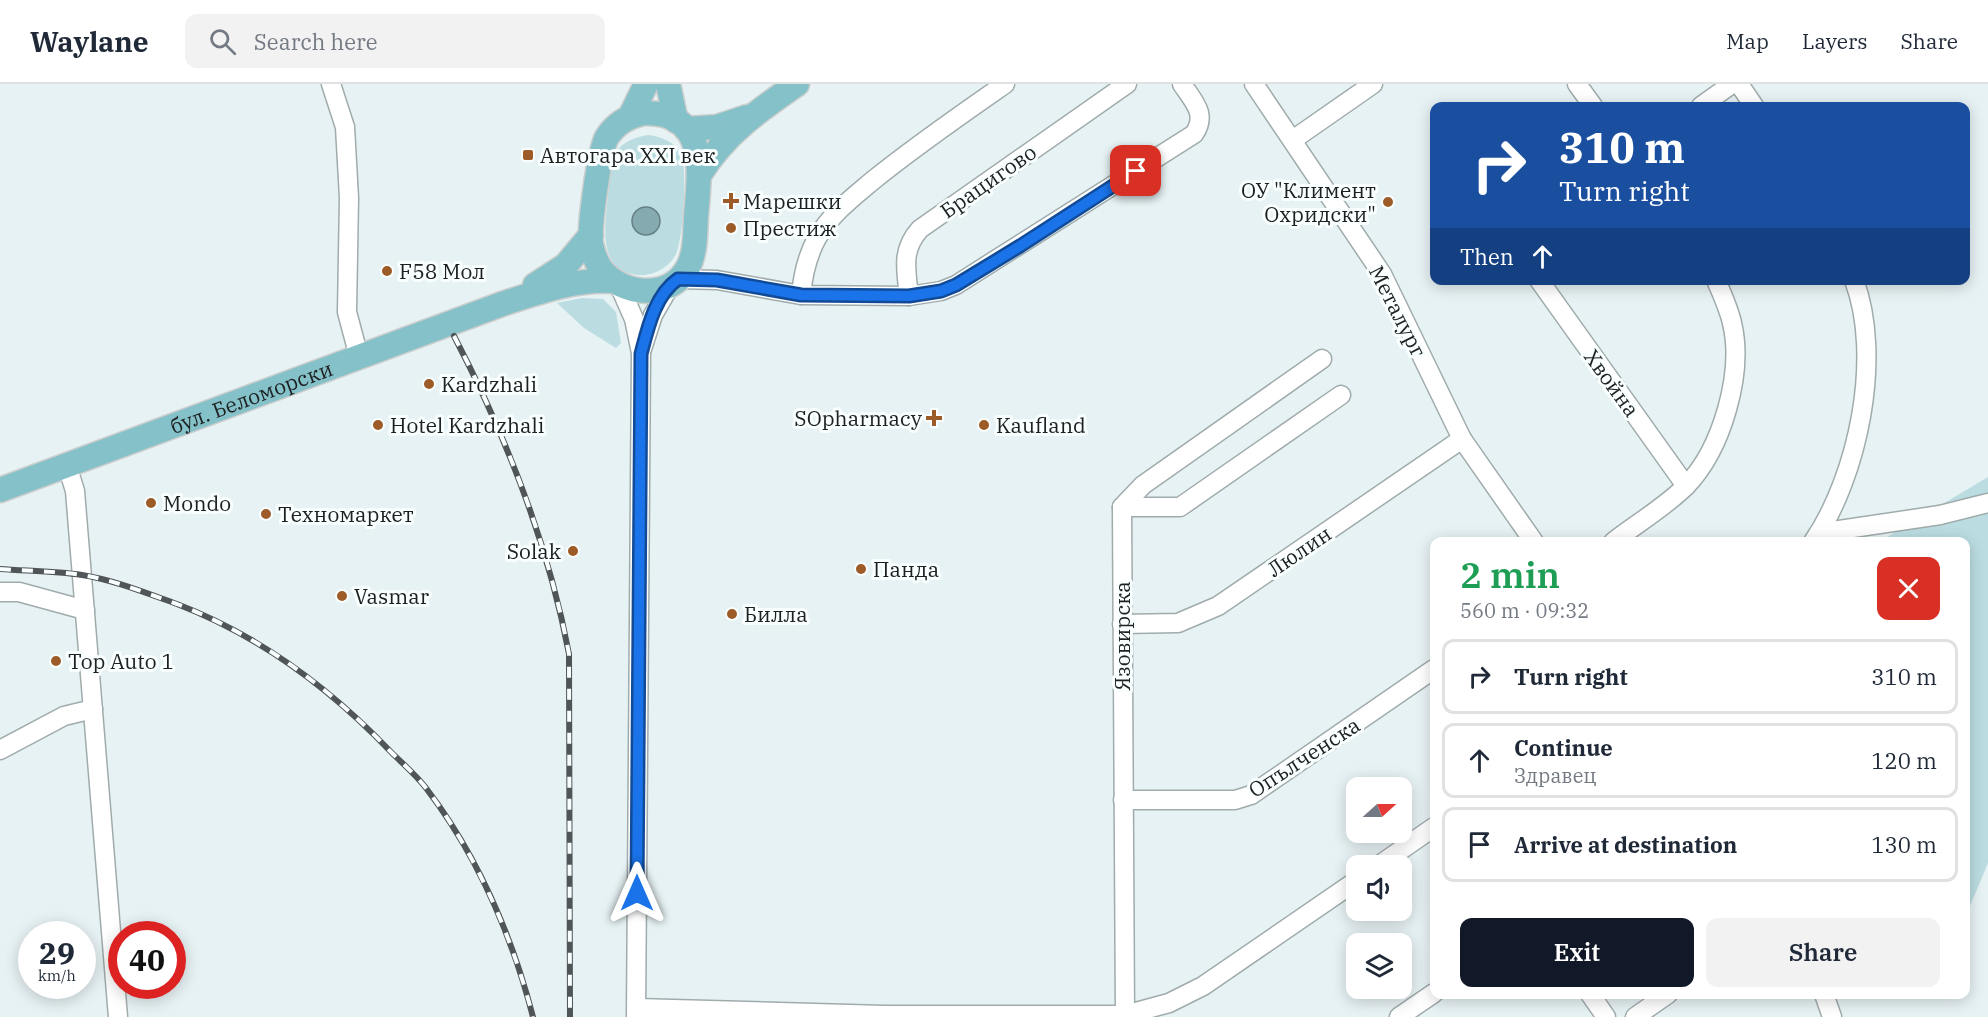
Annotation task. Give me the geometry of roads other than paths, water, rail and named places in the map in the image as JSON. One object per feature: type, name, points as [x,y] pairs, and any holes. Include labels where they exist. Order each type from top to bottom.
[{"type":"main road","points":[[630,117],[646,84]]},
{"type":"main road","points":[[668,84],[681,125],[697,148],[700,174],[691,257],[687,269],[675,281],[645,292],[616,283],[595,260],[591,235],[604,144],[619,123],[630,117],[656,113],[681,125],[717,127],[750,117]]},
{"type":"main road","points":[[700,174],[711,158],[750,117],[797,84]]},
{"type":"main road","name":"бул. Беломорски","points":[[502,304],[566,265],[591,235]]},
{"type":"main road","name":"бул. Беломорски","points":[[0,490],[502,304],[569,283],[590,280],[616,283]]},
{"type":"street","points":[[331,84],[345,127],[349,198],[347,312],[359,357]]},
{"type":"street","points":[[801,295],[803,272],[808,256],[818,236],[834,216],[913,148],[1005,84]]},
{"type":"street","name":"Брацигово","points":[[916,295],[904,259],[907,248],[920,229],[1127,84]]},
{"type":"street","points":[[641,354],[652,315],[675,281],[717,280],[801,295],[916,295],[956,285],[1194,134],[1200,126],[1201,114],[1182,84]]},
{"type":"street","name":"Металург","points":[[1254,84],[1294,139],[1382,274],[1462,439],[1531,537]]},
{"type":"street","points":[[1294,139],[1372,84]]},
{"type":"street","points":[[1577,84],[1590,102]]},
{"type":"street","points":[[1707,102],[1732,84]]},
{"type":"street","points":[[1739,84],[1751,102]]},
{"type":"street","points":[[691,257],[717,280]]},
{"type":"street","points":[[616,283],[634,319],[641,354],[637,1012],[1114,1016],[1169,1003],[1203,986],[1346,888]]},
{"type":"street","name":"Хвойна","points":[[1543,285],[1686,486]]},
{"type":"street","points":[[1620,537],[1686,486],[1705,461],[1720,432],[1731,384],[1735,353],[1732,324],[1718,285]]},
{"type":"street","points":[[1817,537],[1854,452],[1862,417],[1866,373],[1864,326],[1855,285]]},
{"type":"street","points":[[1122,507],[1143,485],[1322,359]]},
{"type":"street","points":[[1122,507],[1180,507],[1341,395]]},
{"type":"street","name":"Люлин","points":[[1122,624],[1178,624],[1218,606],[1462,439]]},
{"type":"street","points":[[67,465],[75,491],[118,1017]]},
{"type":"street","points":[[1822,537],[1940,515],[1988,502]]},
{"type":"street","name":"Язовирска","points":[[1114,1016],[1123,800],[1122,507]]},
{"type":"street","points":[[0,592],[19,592],[85,610]]},
{"type":"street","name":"Опълченска","points":[[1123,800],[1235,800],[1251,795],[1430,672]]},
{"type":"street","points":[[0,750],[64,716],[93,709]]},
{"type":"street","points":[[1394,855],[1430,830]]},
{"type":"street","points":[[1400,1017],[1430,996]]},
{"type":"street","points":[[1593,999],[1606,1017]]},
{"type":"street","points":[[1635,1017],[1661,999]]},
{"type":"street","points":[[1826,999],[1832,1017]]},
{"type":"railway","points":[[454,336],[491,412],[523,491],[549,572],[569,654],[570,1017]]},
{"type":"railway","points":[[0,569],[94,577],[177,604],[208,617],[265,648],[344,706],[422,783],[461,841],[491,897],[515,956],[533,1017]]},
{"type":"place","name":"Автогара XXI век","points":[[528,155]]},
{"type":"place","name":"Марешки","points":[[731,201]]},
{"type":"place","name":"ОУ \"Климент Охридски\"","points":[[1388,202]]},
{"type":"place","name":"Престиж","points":[[731,228]]},
{"type":"place","name":"F58 Mол","points":[[387,271]]},
{"type":"place","name":"Kardzhali","points":[[429,384]]},
{"type":"place","name":"SOpharmacy","points":[[934,418]]},
{"type":"place","name":"Hotel Kardzhali","points":[[378,425]]},
{"type":"place","name":"Kaufland","points":[[984,425]]},
{"type":"place","name":"Mondo","points":[[151,503]]},
{"type":"place","name":"Техномаркет","points":[[266,514]]},
{"type":"place","name":"Solak","points":[[573,551]]},
{"type":"place","name":"Панда","points":[[861,569]]},
{"type":"place","name":"Vasmar","points":[[342,596]]},
{"type":"place","name":"Билла","points":[[732,614]]},
{"type":"place","name":"Top Auto 1","points":[[56,661]]}]
